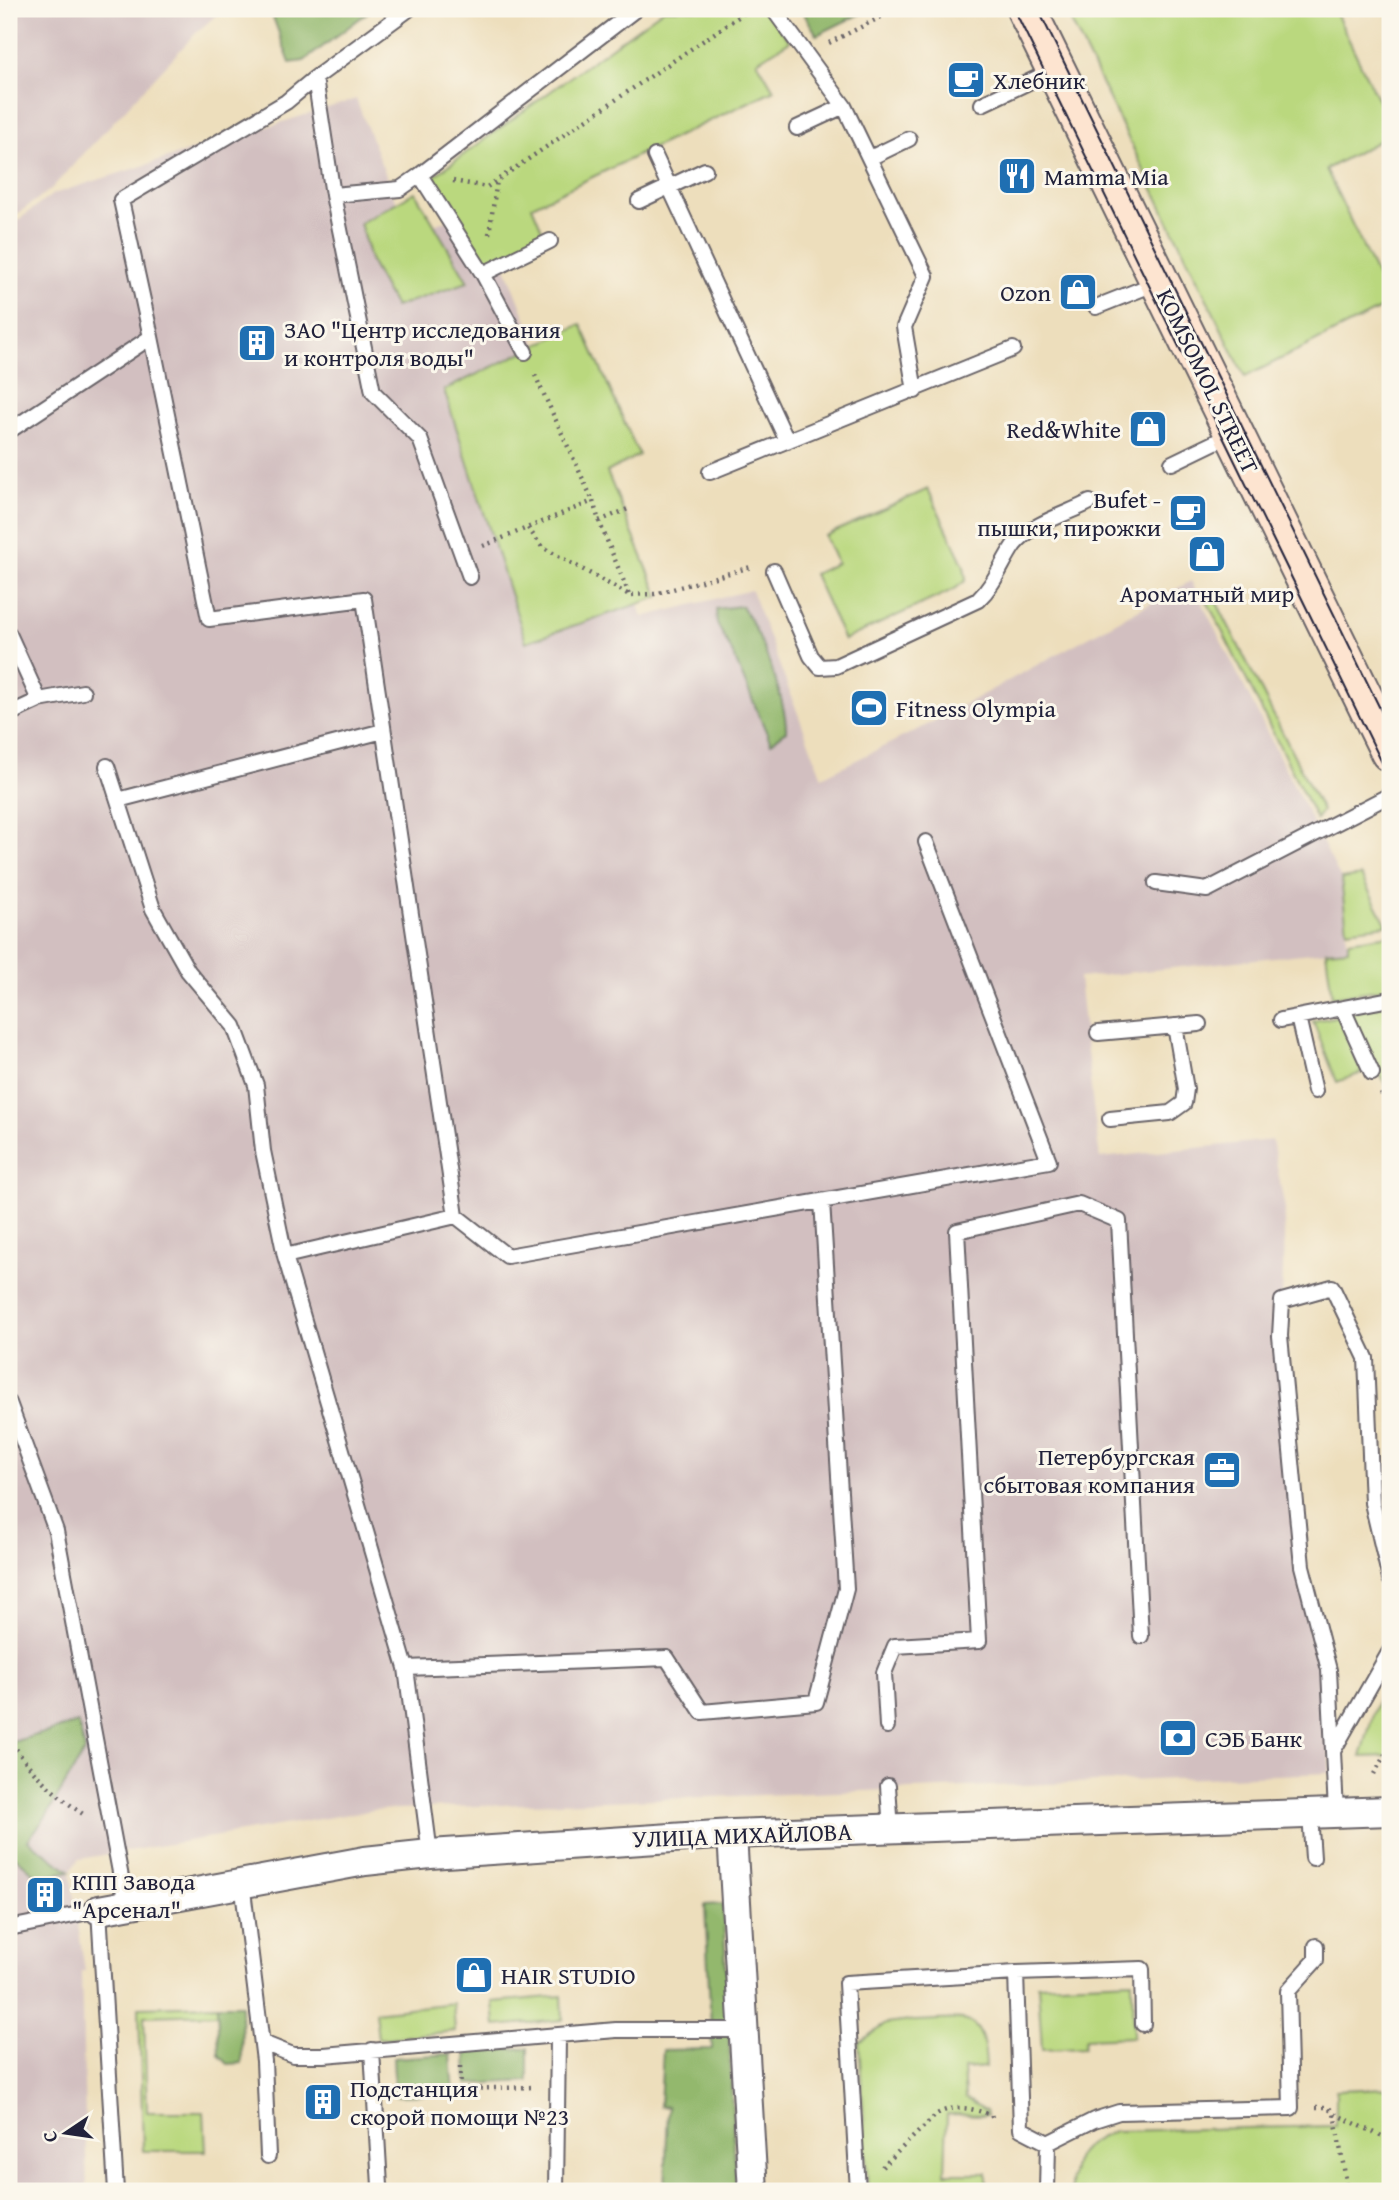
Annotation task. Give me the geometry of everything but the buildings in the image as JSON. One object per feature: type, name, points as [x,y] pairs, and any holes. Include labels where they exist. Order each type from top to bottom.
[{"type":"main road","name":"KOMSOMOL STREET","points":[[1026,9],[1390,752]]},
{"type":"street","name":"УЛИЦА МИХАЙЛОВА","points":[[112,1907],[242,1881],[365,1861],[430,1854],[732,1835],[1390,1811]]},
{"type":"street","points":[[732,1835],[753,2191]]},
{"type":"lane","points":[[409,9],[286,102],[121,200],[209,619],[364,599],[456,1216],[507,1256],[1049,1161],[926,842]]},
{"type":"lane","points":[[333,195],[400,189],[636,9]]},
{"type":"lane","points":[[773,9],[845,106],[926,276],[904,327],[915,391]]},
{"type":"lane","points":[[982,104],[1055,69]]},
{"type":"lane","points":[[315,78],[333,195],[373,392],[420,439],[470,578]]},
{"type":"lane","points":[[797,128],[845,106]]},
{"type":"lane","points":[[870,158],[909,139]]},
{"type":"lane","points":[[655,156],[787,441]]},
{"type":"lane","points":[[639,201],[705,170]]},
{"type":"lane","points":[[420,175],[482,274],[525,352]]},
{"type":"lane","points":[[482,274],[550,241]]},
{"type":"lane","points":[[1096,307],[1160,282]]},
{"type":"lane","points":[[9,431],[151,337]]},
{"type":"lane","points":[[710,472],[1013,349]]},
{"type":"lane","points":[[1172,463],[1234,433]]},
{"type":"lane","points":[[774,571],[811,656],[820,667],[836,666],[978,600],[990,589],[1015,544],[1027,533],[1090,502]]},
{"type":"lane","points":[[9,634],[39,700]]},
{"type":"lane","points":[[9,714],[39,700],[83,692]]},
{"type":"lane","points":[[118,800],[383,731]]},
{"type":"lane","points":[[107,766],[153,909],[188,971],[234,1027],[256,1085],[263,1151],[285,1256],[406,1668],[430,1854]]},
{"type":"lane","points":[[1156,883],[1207,890],[1390,795]]},
{"type":"lane","points":[[1281,1020],[1390,999]]},
{"type":"lane","points":[[1343,1009],[1372,1073]]},
{"type":"lane","points":[[1298,1017],[1315,1091]]},
{"type":"lane","points":[[1098,1033],[1199,1024]]},
{"type":"lane","points":[[1110,1119],[1170,1113],[1184,1103],[1186,1088],[1175,1026]]},
{"type":"lane","points":[[406,1668],[667,1658],[702,1712],[816,1702],[846,1589],[822,1201]]},
{"type":"lane","points":[[887,1726],[884,1673],[895,1646],[979,1641],[957,1231],[1079,1203],[1119,1221],[1141,1636]]},
{"type":"lane","points":[[285,1256],[456,1216]]},
{"type":"lane","points":[[1313,1858],[1333,1752],[1329,1670],[1301,1566],[1280,1336],[1282,1301],[1332,1287],[1366,1358],[1372,1503],[1390,1579]]},
{"type":"lane","points":[[9,1403],[57,1531],[112,1907],[116,2191]]},
{"type":"lane","points":[[1333,1752],[1390,1651]]},
{"type":"lane","points":[[888,1786],[891,1830]]},
{"type":"lane","points":[[242,1881],[262,2043],[268,2155]]},
{"type":"lane","points":[[9,1928],[112,1907]]},
{"type":"lane","points":[[1048,2143],[1094,2120],[1119,2112],[1291,2108],[1288,1991],[1316,1959],[1316,1946]]},
{"type":"lane","points":[[858,2190],[846,1983],[1142,1969],[1143,2024]]},
{"type":"lane","points":[[1016,1973],[1021,2129],[1048,2143]]},
{"type":"lane","points":[[262,2043],[293,2055],[558,2038],[616,2031],[743,2029]]},
{"type":"lane","points":[[556,2191],[558,2038]]},
{"type":"lane","points":[[372,2050],[380,2186],[383,2191]]},
{"type":"lane","points":[[1047,2191],[1048,2143]]},
{"type":"path","points":[[420,175],[487,187],[751,9]]},
{"type":"path","points":[[807,54],[897,9]]},
{"type":"path","points":[[482,274],[498,180]]},
{"type":"path","points":[[525,352],[593,501],[629,595]]},
{"type":"path","points":[[461,554],[593,501]]},
{"type":"path","points":[[599,521],[628,509]]},
{"type":"path","points":[[528,528],[542,547],[629,595],[655,594],[743,570]]},
{"type":"path","points":[[9,1737],[17,1752],[58,1796]]},
{"type":"path","points":[[1374,1774],[1390,1746]]},
{"type":"path","points":[[459,2044],[461,2089],[558,2087]]},
{"type":"path","points":[[1291,2108],[1328,2107],[1334,2113],[1390,2140]]},
{"type":"path","points":[[858,2190],[937,2114],[948,2108],[980,2111],[991,2115],[996,2124]]},
{"type":"path","points":[[1334,2113],[1348,2191]]},
{"type":"path","points":[[1370,2191],[1390,2186]]},
{"type":"shaded area","points":[[9,9],[223,9],[196,33],[50,190],[9,220]]},
{"type":"shaded area","points":[[356,99],[409,235],[482,206],[643,617],[751,590],[822,777],[923,727],[1191,581],[1341,879],[1348,949],[1079,978],[1093,1106],[1100,1158],[1272,1140],[1285,1209],[1282,1301],[1302,1566],[1325,1677],[1330,1773],[374,1810],[79,1859],[70,1871],[85,1971],[81,1972],[87,2191],[9,2191],[9,227],[53,194]]},
{"type":"green space","points":[[270,9],[372,9],[304,61],[290,63]]},
{"type":"green space","points":[[664,9],[764,9],[790,41],[757,61],[774,90],[532,206],[545,237],[486,268],[430,179]]},
{"type":"green space","points":[[801,9],[870,9],[817,35]]},
{"type":"green space","points":[[1065,9],[1334,9],[1390,125],[1390,135],[1326,169],[1390,304],[1245,377]]},
{"type":"green space","points":[[415,192],[468,282],[395,307],[371,263],[360,223]]},
{"type":"green space","points":[[581,324],[639,455],[607,472],[659,597],[526,642],[444,390]]},
{"type":"green space","points":[[928,489],[964,566],[966,580],[955,589],[844,640],[814,574],[837,563],[825,536]]},
{"type":"green space","points":[[1212,593],[1322,811],[1316,819],[1205,597]]},
{"type":"green space","points":[[741,606],[756,631],[782,703],[786,731],[771,743],[717,624],[716,609]]},
{"type":"green space","points":[[1361,876],[1387,925],[1347,930],[1341,879]]},
{"type":"green space","points":[[1390,935],[1390,988],[1332,997],[1326,951],[1348,949],[1348,941]]},
{"type":"green space","points":[[1390,1004],[1390,1094],[1350,1013]]},
{"type":"green space","points":[[1338,1016],[1362,1073],[1337,1082],[1313,1021]]},
{"type":"green space","points":[[1390,1678],[1390,1756],[1361,1757],[1382,1683]]},
{"type":"green space","points":[[78,1723],[85,1750],[47,1815],[28,1840],[70,1871],[39,1877],[9,1851],[9,1743]]},
{"type":"green space","points":[[723,1904],[736,2191],[665,2191],[668,2107],[660,2106],[663,2050],[712,2049],[705,1905]]},
{"type":"green space","points":[[1132,1981],[1133,2037],[1085,2039],[1084,2048],[1042,2050],[1038,1985]]},
{"type":"green space","points":[[562,1996],[563,2020],[495,2026],[493,2002]]},
{"type":"green space","points":[[453,2003],[455,2031],[378,2039],[375,2012]]},
{"type":"green space","points":[[217,2005],[218,2014],[144,2016],[147,2112],[204,2112],[206,2151],[143,2151],[139,2007]]},
{"type":"green space","points":[[217,2005],[241,2005],[242,2063],[228,2064],[219,2055]]},
{"type":"green space","points":[[967,2021],[975,2026],[980,2034],[986,2067],[963,2069],[965,2098],[986,2111],[987,2115],[947,2114],[945,2173],[987,2173],[987,2191],[868,2191],[859,2042],[886,2024]]},
{"type":"green space","points":[[528,2048],[528,2081],[467,2084],[466,2051]]},
{"type":"green space","points":[[451,2054],[454,2094],[395,2096],[393,2058]]},
{"type":"green space","points":[[1390,2088],[1390,2191],[1071,2191],[1073,2168],[1080,2152],[1093,2141],[1114,2131],[1336,2126],[1336,2090]]},
{"type":"tram line","points":[[1014,9],[1390,779]]},
{"type":"tram line","points":[[1038,9],[1390,729]]},
{"type":"place","name":"Хлебник","points":[[966,80]]},
{"type":"place","name":"Mamma Mia","points":[[1017,176]]},
{"type":"place","name":"Ozon","points":[[1078,292]]},
{"type":"place","name":"ЗАО \"Центр исследования и контроля воды\"","points":[[257,343]]},
{"type":"place","name":"Red&White","points":[[1148,429]]},
{"type":"place","name":"Bufet - пышки, пирожки","points":[[1188,513]]},
{"type":"place","name":"Ароматный мир","points":[[1207,554]]},
{"type":"place","name":"Fitness Olympia","points":[[869,708]]},
{"type":"place","name":"Петербургская сбытовая компания","points":[[1222,1470]]},
{"type":"place","name":"СЭБ Банк","points":[[1178,1738]]},
{"type":"place","name":"КПП Завода \"Арсенал\"","points":[[45,1895]]},
{"type":"place","name":"HAIR STUDIO","points":[[474,1975]]},
{"type":"place","name":"Подстанция скорой помощи №23","points":[[323,2102]]}]
